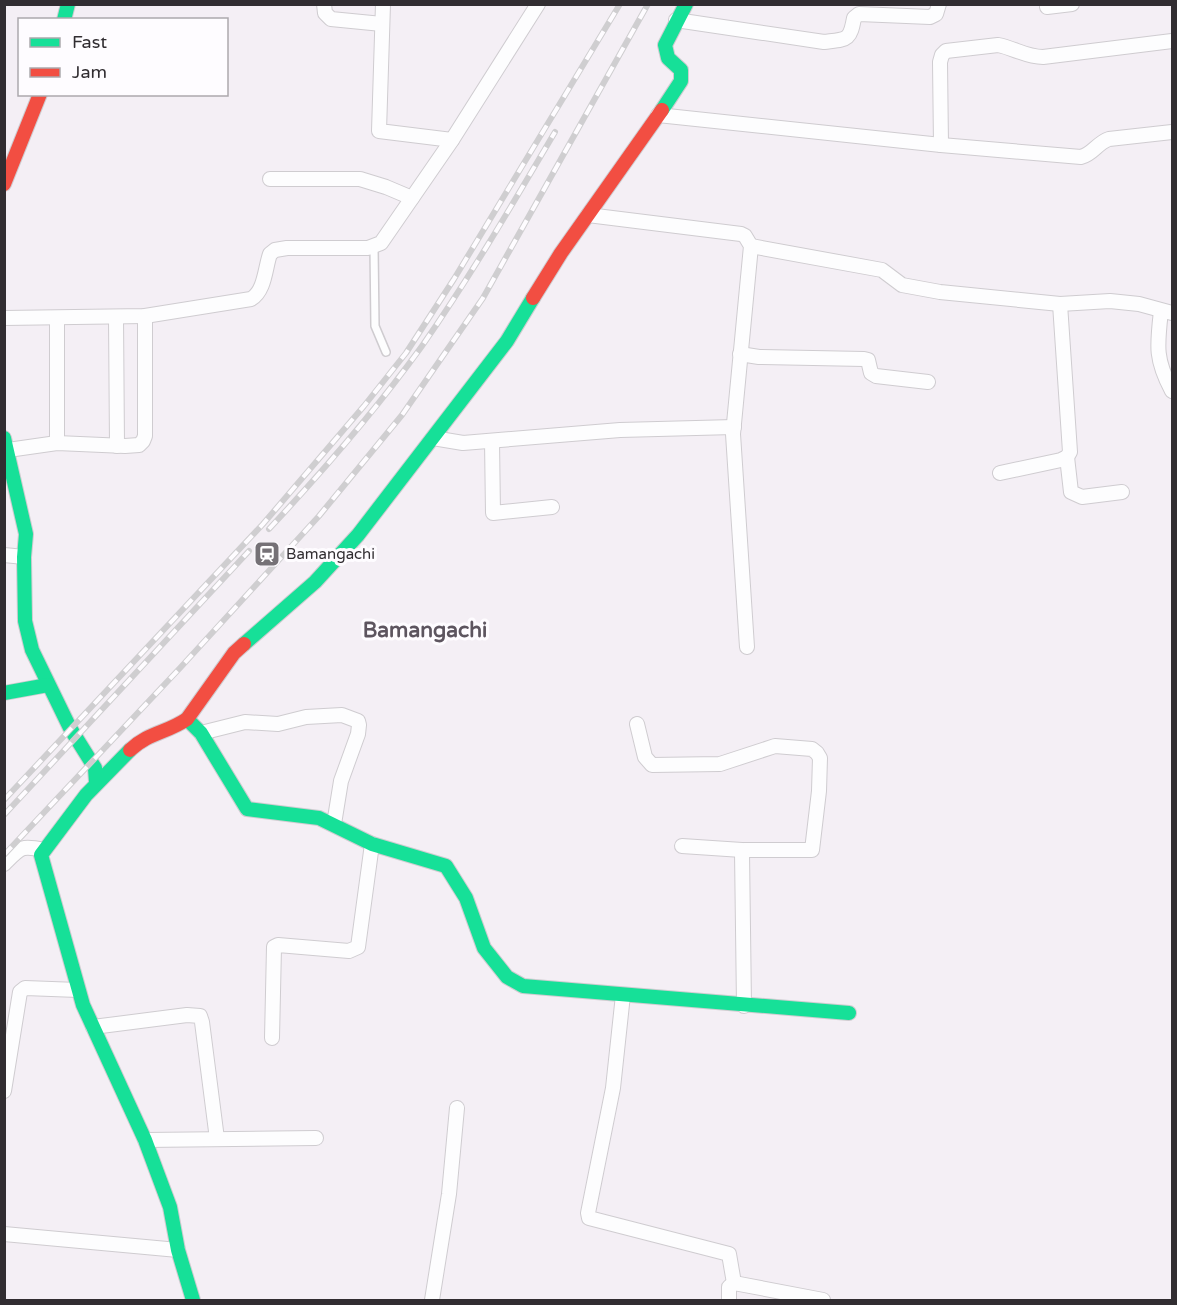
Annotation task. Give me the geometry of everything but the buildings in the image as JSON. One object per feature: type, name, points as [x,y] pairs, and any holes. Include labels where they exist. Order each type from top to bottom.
[{"type":"street","points":[[324,4],[325,13],[333,20],[382,24]]},
{"type":"street","points":[[383,4],[379,131],[452,140]]},
{"type":"street","points":[[4,318],[145,316],[251,299],[257,296],[260,290],[270,254],[275,250],[374,247],[381,243],[452,140],[538,4]]},
{"type":"street","points":[[193,1300],[178,1250],[170,1207],[145,1140],[83,1005],[41,855],[59,826],[96,782],[140,741],[157,732],[178,726],[187,719],[234,653],[315,582],[358,535],[433,438],[507,340],[561,253],[681,81],[682,75],[677,64],[668,58],[664,45],[686,4]]},
{"type":"street","points":[[676,20],[824,42],[848,37],[852,32],[854,18],[859,14],[930,17],[936,14],[939,4]]},
{"type":"street","points":[[1047,7],[1072,4]]},
{"type":"street","points":[[940,145],[940,62],[946,51],[998,45],[1024,55],[1043,57],[1173,41]]},
{"type":"street","points":[[4,184],[39,96]]},
{"type":"street","points":[[657,115],[940,145],[1081,157],[1089,155],[1103,141],[1109,139],[1173,132]]},
{"type":"street","points":[[270,178],[360,179],[412,198]]},
{"type":"street","points":[[588,215],[741,234],[751,246],[734,427],[747,647]]},
{"type":"street","points":[[751,246],[882,270],[897,283],[940,292],[1060,304],[1110,301],[1139,304],[1167,312],[1157,349],[1159,362],[1173,391]]},
{"type":"street","points":[[999,473],[1061,460],[1070,452],[1060,304]]},
{"type":"street","points":[[96,782],[95,768],[70,728],[32,650],[25,621],[26,534],[6,444],[139,445],[145,436],[145,316]]},
{"type":"street","points":[[116,317],[117,446]]},
{"type":"street","points":[[57,318],[57,443]]},
{"type":"street","points":[[740,354],[759,357],[864,358],[868,360],[872,373],[876,376],[928,382]]},
{"type":"street","points":[[433,438],[463,443],[620,430],[734,427]]},
{"type":"street","points":[[492,441],[493,513],[552,507]]},
{"type":"street","points":[[1067,457],[1071,492],[1082,497],[1122,492]]},
{"type":"street","points":[[4,555],[24,557]]},
{"type":"street","points":[[4,693],[48,685]]},
{"type":"street","points":[[201,733],[245,722],[278,724],[306,717],[342,715],[358,721],[360,725],[358,734],[338,790],[334,825]]},
{"type":"street","points":[[187,719],[201,733],[251,812],[319,818],[372,844],[446,866],[466,897],[484,948],[514,982],[534,988],[849,1013]]},
{"type":"street","points":[[637,724],[645,757],[652,765],[720,764],[775,746],[812,749],[820,758],[812,850],[742,850],[682,846]]},
{"type":"street","points":[[272,1038],[274,947],[278,945],[349,951],[358,947],[372,844]]},
{"type":"street","points":[[4,864],[20,848],[27,846],[44,850]]},
{"type":"street","points":[[742,850],[744,1006]]},
{"type":"street","points":[[4,1091],[20,993],[25,988],[78,990]]},
{"type":"street","points":[[623,995],[613,1088],[588,1213],[590,1218],[729,1254],[734,1283]]},
{"type":"street","points":[[93,1027],[200,1016],[217,1139]]},
{"type":"street","points":[[432,1300],[449,1194],[456,1108]]},
{"type":"street","points":[[145,1140],[316,1138]]},
{"type":"street","points":[[4,1234],[178,1250]]},
{"type":"street","points":[[729,1300],[729,1287],[734,1283],[823,1300]]},
{"type":"lane","points":[[374,247],[375,326],[386,352]]},
{"type":"railway","points":[[4,800],[263,524],[406,353],[454,279],[620,4]]},
{"type":"railway","points":[[4,855],[319,516],[402,415],[483,298],[648,4]]},
{"type":"railway","points":[[269,529],[348,440],[422,346],[507,214],[555,132]]},
{"type":"railway","points":[[4,815],[249,551]]},
{"type":"traffic: fast","points":[[64,18],[68,4]]},
{"type":"traffic: fast","points":[[662,110],[681,81],[681,70],[668,58],[665,45],[686,4]]},
{"type":"traffic: fast","points":[[244,644],[315,582],[358,535],[507,341],[533,298]]},
{"type":"traffic: fast","points":[[4,438],[26,534],[25,621],[32,650],[70,728],[95,768],[96,782]]},
{"type":"traffic: fast","points":[[4,693],[48,685]]},
{"type":"traffic: fast","points":[[187,719],[201,733],[247,809],[319,818],[372,844],[446,866],[466,898],[484,948],[507,977],[523,986],[849,1013]]},
{"type":"traffic: fast","points":[[130,750],[86,795],[41,855],[83,1005],[145,1140],[170,1207],[178,1250],[193,1300]]},
{"type":"traffic: jam","points":[[4,184],[39,96]]},
{"type":"traffic: jam","points":[[533,298],[561,253],[662,110]]},
{"type":"traffic: jam","points":[[130,750],[151,736],[187,719],[234,653],[244,644]]},
{"type":"place","name":"Bamangachi","points":[[267,554]]},
{"type":"district","name":"Bamangachi","points":[[425,630]]}]
